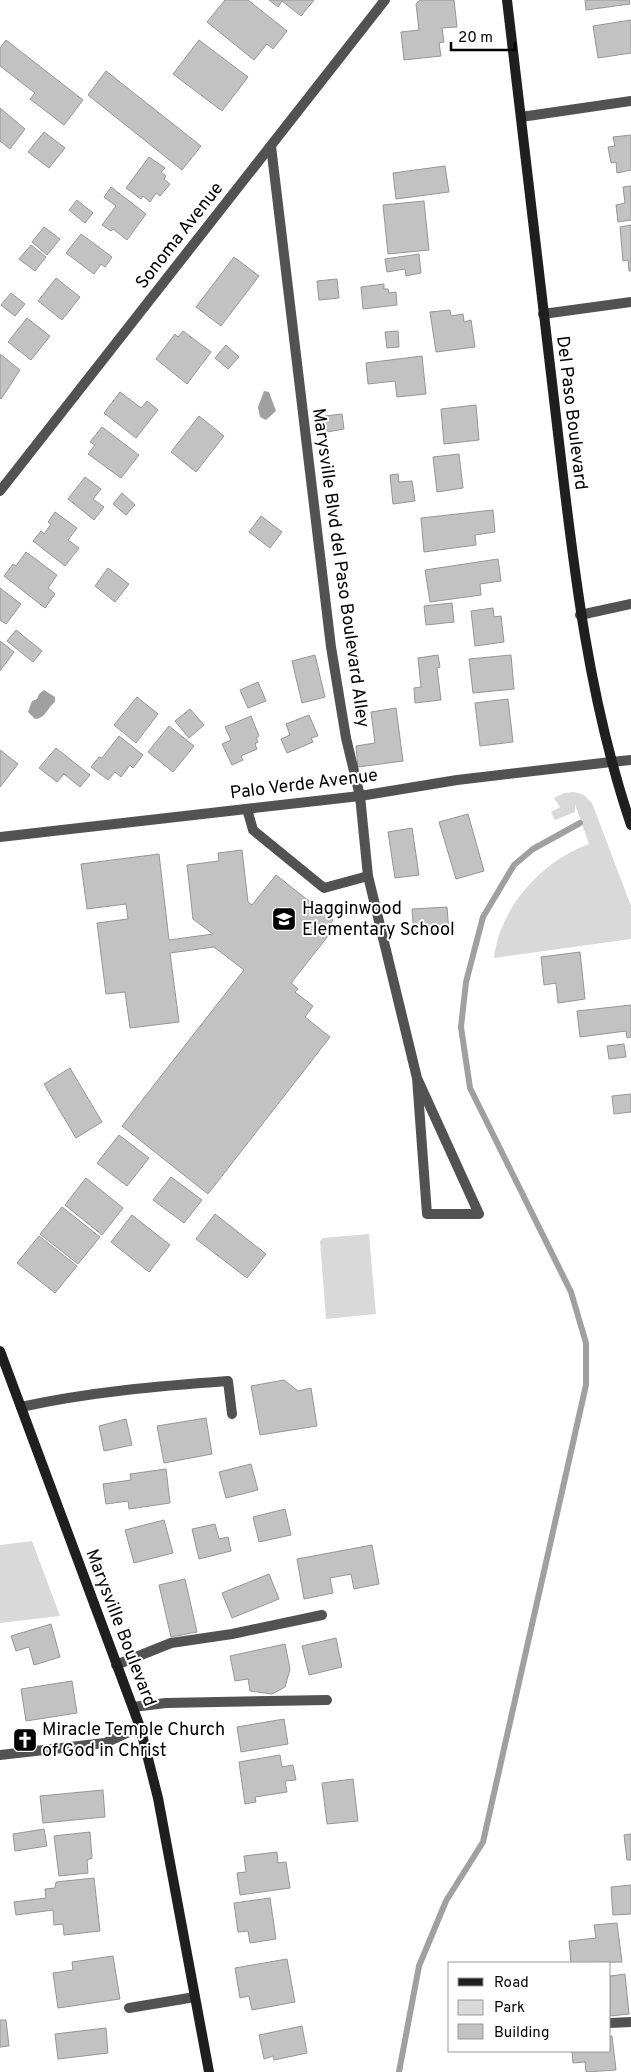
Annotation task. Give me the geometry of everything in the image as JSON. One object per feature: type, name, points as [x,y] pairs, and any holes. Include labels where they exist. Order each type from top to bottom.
[{"type":"main road","name":"Del Paso Boulevard","points":[[507,0],[580,615],[589,666],[611,762],[631,825]]},
{"type":"main road","name":"Marysville Boulevard","points":[[0,1351],[140,1726],[158,1798],[209,2072]]},
{"type":"street","name":"Sonoma Avenue","points":[[0,491],[385,0]]},
{"type":"street","points":[[521,117],[631,101]]},
{"type":"street","name":"Marysville Blvd del Paso Boulevard Alley","points":[[271,146],[330,647],[346,738],[360,796],[368,876],[417,1078],[427,1214],[479,1214],[417,1078]]},
{"type":"street","points":[[543,314],[631,302]]},
{"type":"street","points":[[580,615],[631,604]]},
{"type":"street","name":"Palo Verde Avenue","points":[[0,837],[360,796],[457,780],[631,760]]},
{"type":"street","points":[[247,809],[253,830],[324,888],[368,876]]},
{"type":"street","points":[[21,1407],[54,1400],[156,1386],[228,1381],[232,1414]]},
{"type":"street","points":[[116,1665],[171,1643],[232,1634],[322,1615]]},
{"type":"street","points":[[133,1708],[175,1702],[327,1700]]},
{"type":"street","points":[[0,1755],[105,1743],[140,1726]]},
{"type":"street","points":[[129,2008],[196,1997]]},
{"type":"street","points":[[611,2023],[631,2022]]},
{"type":"green space","points":[[574,792],[584,795],[592,803],[631,906],[631,939],[494,958],[498,939],[505,921],[514,904],[526,888],[555,862],[589,844],[575,804],[575,812],[555,820],[551,812],[560,807],[554,798],[564,793]]},
{"type":"green space","points":[[369,1234],[376,1314],[326,1319],[320,1241],[323,1238]]},
{"type":"green space","points":[[32,1541],[60,1616],[0,1623],[0,1545]]},
{"type":"shaded area","points":[[264,391],[269,392],[276,411],[266,420],[260,417],[258,407]]},
{"type":"shaded area","points":[[44,690],[55,697],[55,702],[44,715],[35,719],[28,712],[32,701],[37,699]]},
{"type":"building","points":[[225,0],[248,0],[287,31],[273,49],[267,44],[254,60],[207,22]]},
{"type":"building","points":[[269,0],[314,0],[301,16],[282,1],[278,7]]},
{"type":"building","points":[[420,0],[454,0],[457,27],[442,28],[444,42],[439,43],[441,56],[404,60],[401,32],[419,30],[416,4]]},
{"type":"building","points":[[585,0],[629,0],[630,4],[586,10]]},
{"type":"building","points":[[631,20],[631,53],[598,58],[593,26]]},
{"type":"building","points":[[6,40],[83,100],[64,125],[30,99],[35,93],[0,66],[0,48]]},
{"type":"building","points":[[199,40],[248,77],[222,111],[173,74]]},
{"type":"building","points":[[106,71],[201,146],[182,170],[88,95]]},
{"type":"building","points":[[0,108],[25,129],[10,149],[0,141]]},
{"type":"building","points":[[44,132],[65,148],[49,168],[28,152]]},
{"type":"building","points":[[631,135],[631,170],[617,173],[616,162],[611,163],[608,147],[615,146],[613,137]]},
{"type":"building","points":[[149,157],[165,168],[161,172],[166,176],[164,179],[170,184],[160,196],[156,193],[150,202],[143,196],[141,199],[126,188]]},
{"type":"building","points":[[445,166],[449,192],[396,199],[393,173]]},
{"type":"building","points":[[631,186],[631,220],[618,222],[616,205],[625,203],[623,187]]},
{"type":"building","points":[[111,187],[146,214],[127,240],[113,229],[111,231],[102,225],[116,206],[104,197]]},
{"type":"building","points":[[77,200],[93,213],[85,223],[69,210]]},
{"type":"building","points":[[424,201],[429,250],[388,254],[383,205]]},
{"type":"building","points":[[631,225],[631,271],[629,271],[628,260],[623,261],[620,227]]},
{"type":"building","points":[[44,227],[60,239],[47,255],[32,242]]},
{"type":"building","points":[[81,234],[112,257],[105,267],[101,264],[94,274],[66,253]]},
{"type":"building","points":[[31,245],[46,257],[35,271],[19,259]]},
{"type":"building","points":[[419,254],[421,273],[406,276],[405,269],[387,272],[385,259]]},
{"type":"building","points":[[234,257],[259,276],[221,326],[196,307]]},
{"type":"building","points":[[56,278],[80,297],[62,320],[38,301]]},
{"type":"building","points":[[337,279],[339,298],[319,300],[317,281]]},
{"type":"building","points":[[384,284],[384,289],[388,289],[389,293],[396,292],[397,305],[363,309],[361,287]]},
{"type":"building","points":[[11,293],[25,304],[15,316],[1,305]]},
{"type":"building","points":[[450,310],[451,316],[463,314],[464,322],[471,320],[475,347],[436,352],[430,312]]},
{"type":"building","points":[[27,318],[50,336],[31,360],[8,342]]},
{"type":"building","points":[[183,331],[211,352],[187,384],[156,359],[175,334],[178,337]]},
{"type":"building","points":[[398,331],[399,347],[387,348],[385,332]]},
{"type":"building","points":[[226,345],[239,357],[228,369],[215,358]]},
{"type":"building","points":[[0,354],[20,370],[1,399],[0,398]]},
{"type":"building","points":[[422,356],[426,394],[397,397],[395,381],[368,384],[366,363]]},
{"type":"building","points":[[120,392],[141,408],[147,401],[158,410],[136,438],[104,413]]},
{"type":"building","points":[[476,405],[479,440],[444,444],[441,409]]},
{"type":"building","points":[[342,414],[344,429],[327,432],[325,416]]},
{"type":"building","points":[[199,416],[224,436],[196,472],[171,452]]},
{"type":"building","points":[[102,427],[139,455],[121,478],[88,454],[95,445],[90,442]]},
{"type":"building","points":[[459,454],[463,488],[437,492],[433,457]]},
{"type":"building","points":[[398,474],[399,482],[412,481],[415,501],[393,504],[390,475]]},
{"type":"building","points":[[85,477],[101,489],[93,499],[104,507],[94,520],[68,499]]},
{"type":"building","points":[[122,493],[135,505],[126,515],[113,504]]},
{"type":"building","points":[[493,510],[495,532],[475,535],[476,545],[424,552],[421,518]]},
{"type":"building","points":[[55,512],[77,528],[68,540],[79,548],[65,566],[33,541],[41,531],[44,534],[51,524],[48,522]]},
{"type":"building","points":[[261,516],[282,532],[270,548],[249,532]]},
{"type":"building","points":[[26,552],[57,575],[48,588],[55,594],[45,608],[4,576],[13,564],[16,566]]},
{"type":"building","points":[[498,559],[501,581],[480,584],[481,595],[430,602],[425,570]]},
{"type":"building","points":[[108,568],[129,584],[115,602],[95,586]]},
{"type":"building","points":[[0,588],[21,604],[6,624],[0,620]]},
{"type":"building","points":[[452,603],[454,622],[426,625],[424,606]]},
{"type":"building","points":[[493,608],[494,617],[501,616],[504,642],[475,646],[471,611]]},
{"type":"building","points":[[16,630],[42,651],[33,662],[7,641]]},
{"type":"building","points":[[0,641],[14,652],[0,671]]},
{"type":"building","points":[[315,655],[325,697],[302,703],[292,661]]},
{"type":"building","points":[[438,655],[440,667],[437,668],[441,700],[415,703],[414,688],[421,687],[418,658]]},
{"type":"building","points":[[511,655],[514,689],[473,693],[469,659]]},
{"type":"building","points":[[258,682],[266,701],[248,708],[240,690]]},
{"type":"building","points":[[137,697],[158,714],[136,743],[114,725]]},
{"type":"building","points":[[508,699],[513,742],[480,746],[475,703]]},
{"type":"building","points":[[396,708],[403,761],[358,767],[356,746],[375,743],[371,712]]},
{"type":"building","points":[[190,709],[204,725],[189,738],[175,721]]},
{"type":"building","points":[[309,715],[318,736],[311,738],[313,742],[287,753],[281,739],[290,735],[286,724]]},
{"type":"building","points":[[251,716],[259,736],[256,738],[258,742],[255,744],[257,749],[241,756],[243,760],[232,765],[222,744],[231,740],[225,727]]},
{"type":"building","points":[[169,726],[194,746],[173,772],[148,752]]},
{"type":"building","points":[[119,736],[143,755],[133,768],[130,765],[121,777],[115,772],[108,780],[91,767],[99,757],[102,758]]},
{"type":"building","points":[[56,748],[90,775],[80,787],[64,774],[57,782],[39,768]]},
{"type":"building","points":[[0,750],[18,764],[0,787]]},
{"type":"building","points":[[468,814],[484,871],[456,879],[439,822]]},
{"type":"building","points":[[412,828],[419,875],[395,878],[388,832]]},
{"type":"building","points":[[242,850],[248,902],[252,905],[276,875],[333,920],[323,933],[328,936],[291,983],[298,989],[295,992],[313,1006],[305,1017],[330,1037],[208,1194],[122,1126],[244,970],[214,947],[170,953],[179,1022],[130,1028],[125,992],[106,994],[97,923],[128,919],[126,904],[87,909],[81,864],[159,854],[169,940],[213,934],[193,919],[187,865],[219,861],[218,853]]},
{"type":"building","points":[[447,907],[449,933],[414,935],[412,909]]},
{"type":"building","points":[[580,952],[585,999],[558,1003],[556,983],[544,985],[541,957]]},
{"type":"building","points":[[631,1005],[631,1037],[627,1038],[626,1031],[580,1037],[577,1011]]},
{"type":"building","points":[[624,1044],[626,1057],[609,1059],[607,1046]]},
{"type":"building","points":[[70,1068],[102,1122],[76,1138],[44,1084]]},
{"type":"building","points":[[631,1094],[631,1112],[614,1114],[612,1096]]},
{"type":"building","points":[[119,1135],[149,1158],[127,1186],[97,1163]]},
{"type":"building","points":[[171,1177],[202,1200],[184,1223],[153,1200]]},
{"type":"building","points":[[86,1178],[123,1208],[102,1235],[65,1205]]},
{"type":"building","points":[[62,1207],[100,1237],[78,1264],[40,1234]]},
{"type":"building","points":[[215,1214],[266,1254],[247,1278],[196,1239]]},
{"type":"building","points":[[132,1215],[170,1245],[149,1272],[111,1242]]},
{"type":"building","points":[[39,1236],[77,1266],[55,1293],[17,1263]]},
{"type":"building","points":[[284,1380],[298,1391],[311,1388],[317,1426],[260,1435],[251,1386]]},
{"type":"building","points":[[206,1418],[212,1454],[164,1463],[157,1426]]},
{"type":"building","points":[[126,1419],[132,1445],[104,1451],[99,1426]]},
{"type":"building","points":[[251,1464],[258,1490],[226,1498],[219,1472]]},
{"type":"building","points":[[166,1469],[170,1503],[129,1509],[128,1501],[106,1504],[103,1484],[131,1480],[130,1474]]},
{"type":"building","points":[[285,1509],[291,1535],[259,1542],[253,1517]]},
{"type":"building","points":[[164,1520],[173,1553],[134,1563],[125,1530]]},
{"type":"building","points":[[215,1524],[219,1539],[228,1537],[231,1551],[199,1559],[192,1529]]},
{"type":"building","points":[[372,1545],[379,1584],[354,1589],[351,1574],[330,1578],[333,1593],[304,1599],[297,1559]]},
{"type":"building","points":[[269,1574],[279,1599],[232,1618],[222,1593]]},
{"type":"building","points":[[185,1579],[197,1632],[171,1637],[159,1585]]},
{"type":"building","points":[[51,1624],[60,1657],[34,1665],[29,1647],[16,1651],[11,1636]]},
{"type":"building","points":[[336,1638],[342,1667],[309,1675],[302,1646]]},
{"type":"building","points":[[285,1644],[290,1669],[285,1687],[272,1694],[250,1691],[248,1679],[235,1681],[230,1656]]},
{"type":"building","points":[[72,1681],[77,1713],[26,1721],[21,1689]]},
{"type":"building","points":[[284,1719],[288,1744],[241,1752],[237,1727]]},
{"type":"building","points":[[280,1755],[282,1767],[293,1765],[296,1780],[285,1781],[287,1792],[255,1797],[256,1802],[245,1804],[239,1762]]},
{"type":"building","points":[[353,1779],[358,1821],[327,1824],[322,1783]]},
{"type":"building","points":[[103,1790],[105,1817],[43,1823],[40,1796]]},
{"type":"building","points":[[44,1829],[47,1846],[15,1851],[13,1834]]},
{"type":"building","points":[[90,1832],[92,1858],[87,1860],[88,1873],[59,1876],[54,1836]]},
{"type":"building","points":[[631,1834],[631,1860],[627,1860],[624,1835]]},
{"type":"building","points":[[277,1852],[278,1863],[286,1862],[290,1888],[240,1895],[237,1873],[246,1872],[244,1856]]},
{"type":"building","points":[[94,1878],[100,1931],[64,1935],[63,1924],[54,1925],[53,1910],[16,1915],[14,1902],[46,1898],[45,1889],[55,1888],[56,1882]]},
{"type":"building","points":[[631,1885],[631,1914],[613,1915],[611,1887]]},
{"type":"building","points":[[270,1898],[276,1939],[250,1943],[248,1931],[238,1932],[234,1903]]},
{"type":"building","points":[[617,1923],[622,1962],[571,1962],[569,1941],[596,1938],[594,1925]]},
{"type":"building","points":[[113,1956],[120,1999],[58,2008],[53,1973],[73,1970],[72,1962]]},
{"type":"building","points":[[287,1959],[295,2002],[252,2010],[249,1996],[240,1998],[235,1968]]},
{"type":"building","points":[[625,1974],[629,2014],[611,2016],[611,1976]]},
{"type":"building","points":[[0,2020],[6,2020],[9,2046],[0,2047]]},
{"type":"building","points":[[302,2026],[307,2053],[274,2060],[273,2056],[264,2059],[259,2035]]},
{"type":"building","points":[[106,2028],[108,2053],[58,2059],[55,2034]]},
{"type":"building","points":[[612,2036],[616,2070],[586,2072],[585,2062],[573,2063],[572,2052],[611,2052]]},
{"type":"waterway","points":[[399,2072],[419,1966],[446,1901],[483,1842],[586,1385],[586,1343],[571,1292],[470,1088],[461,1027],[466,982],[483,917],[514,865],[533,849],[580,823]]},
{"type":"place","name":"Hagginwood Elementary School","points":[[284,919]]},
{"type":"place","name":"Miracle Temple Church of God in Christ","points":[[25,1740]]}]
